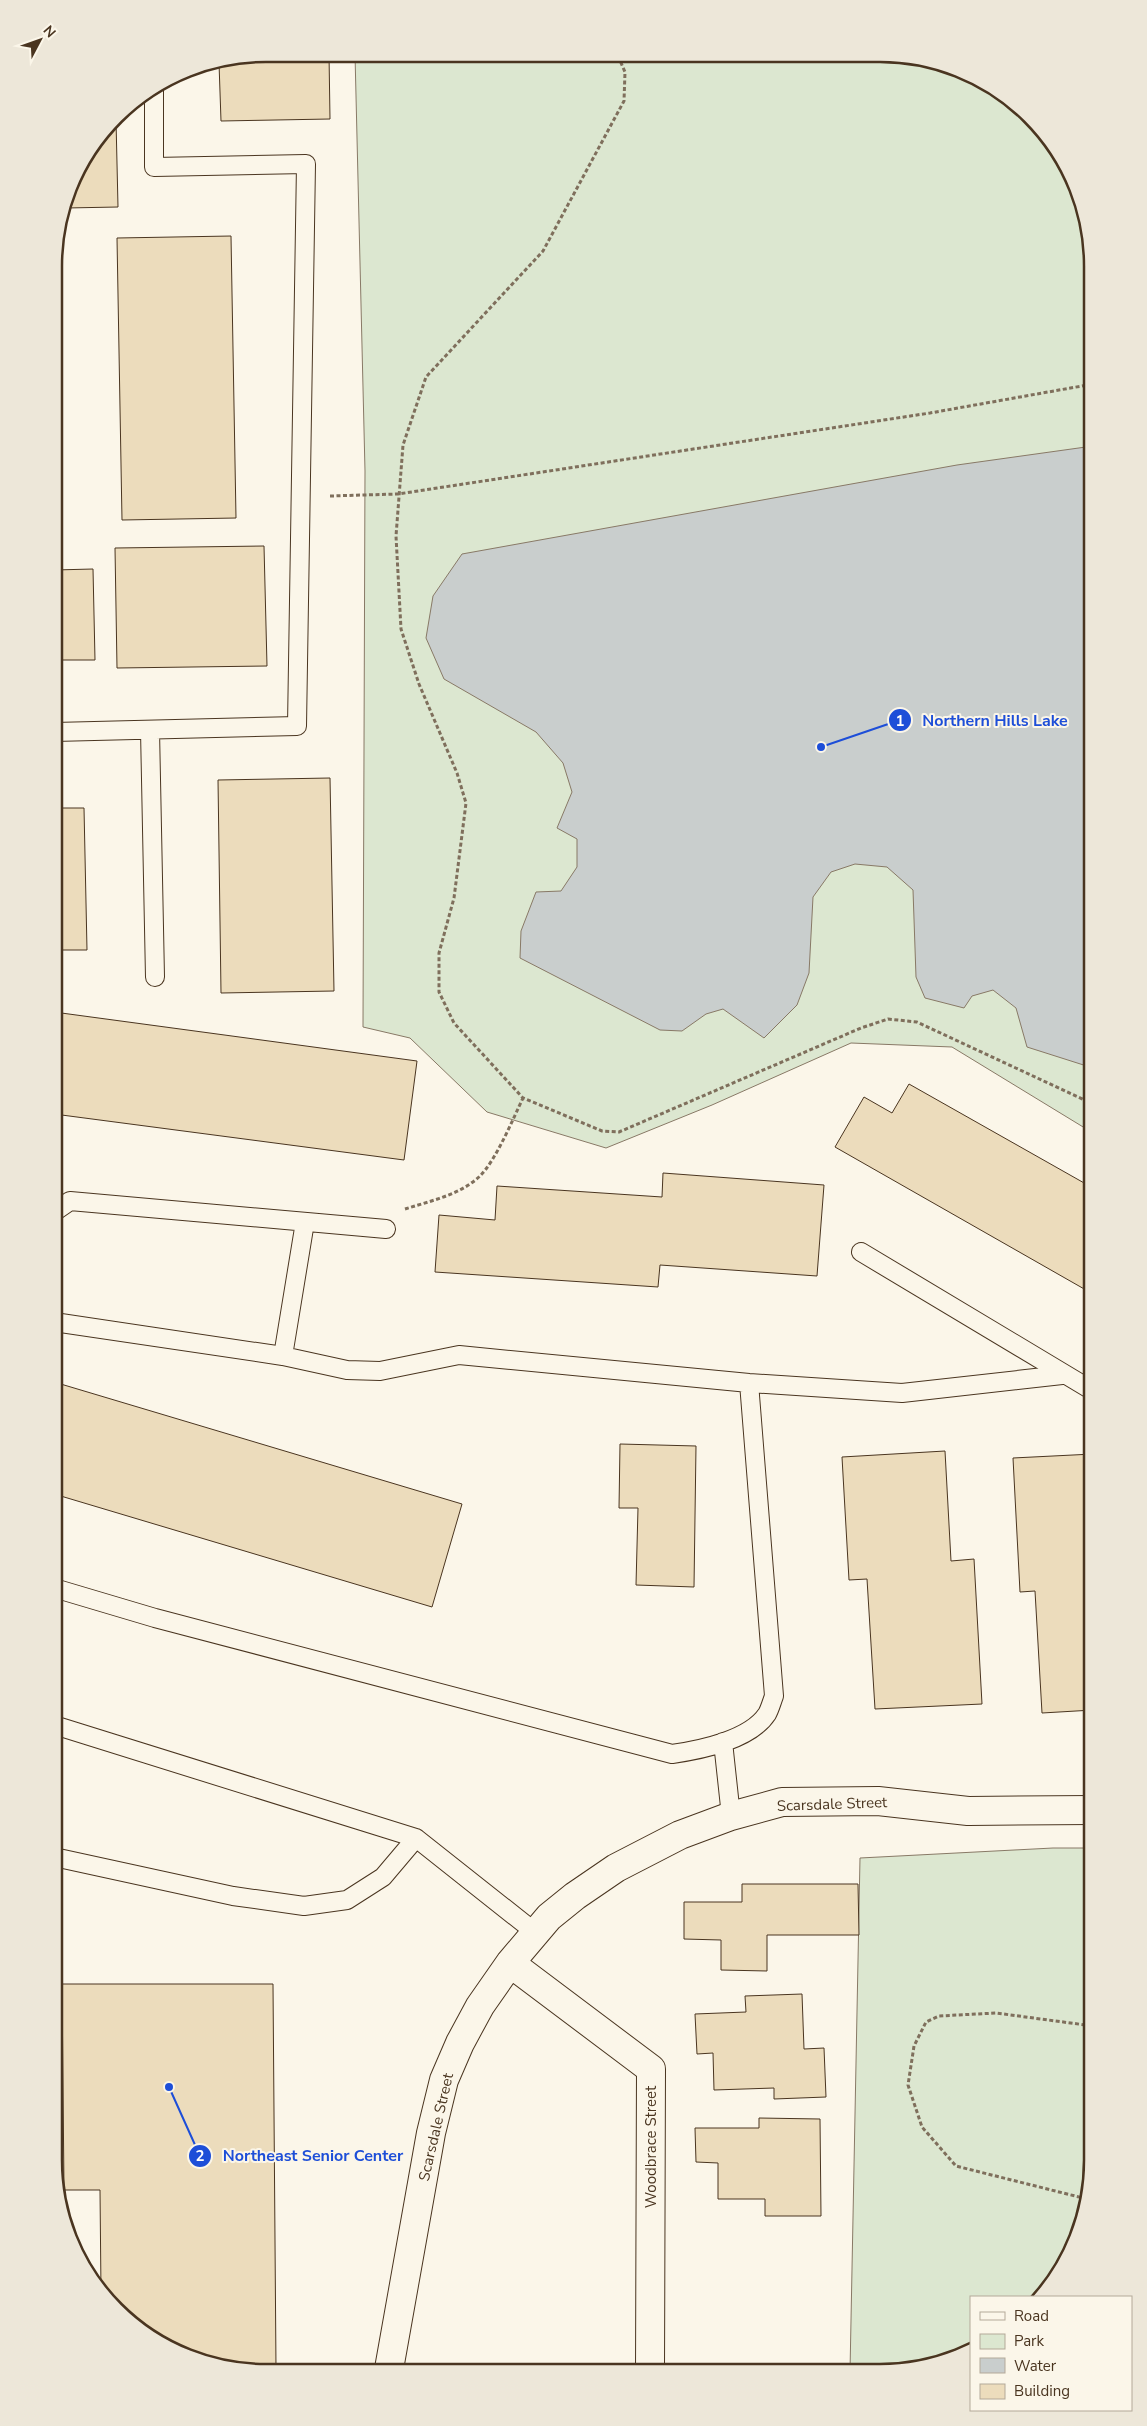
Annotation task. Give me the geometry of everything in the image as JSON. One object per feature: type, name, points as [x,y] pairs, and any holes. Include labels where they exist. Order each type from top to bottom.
[{"type":"street","name":"Scarsdale Street","points":[[390,2364],[431,2133],[444,2080],[460,2043],[480,2006],[510,1963],[549,1918],[575,1896],[616,1868],[680,1835],[731,1816],[782,1802],[878,1801],[968,1811],[1084,1810]]},
{"type":"street","name":"Woodbrace Street","points":[[510,1963],[651,2069],[650,2364]]},
{"type":"lane","points":[[62,732],[297,726],[306,164],[154,167],[154,96]]},
{"type":"lane","points":[[150,730],[155,977]]},
{"type":"lane","points":[[62,1207],[70,1202],[386,1230]]},
{"type":"lane","points":[[283,1356],[305,1222]]},
{"type":"lane","points":[[861,1252],[1084,1387]]},
{"type":"lane","points":[[62,1323],[283,1356],[347,1370],[380,1371],[459,1355],[749,1383],[902,1393],[1062,1375]]},
{"type":"lane","points":[[62,1590],[155,1618],[672,1754],[701,1750],[754,1727],[767,1714],[774,1696],[749,1383]]},
{"type":"lane","points":[[62,1727],[416,1838],[536,1933]]},
{"type":"lane","points":[[723,1742],[731,1816]]},
{"type":"lane","points":[[62,1859],[233,1896],[304,1906],[347,1900],[383,1877],[416,1838]]},
{"type":"path","points":[[621,62],[625,72],[624,101],[544,251],[426,377],[403,445],[396,536],[401,629],[419,684],[458,773],[466,803],[454,898],[440,954],[439,992],[454,1023],[524,1098],[602,1131],[619,1132],[861,1028],[888,1019],[917,1022],[1084,1100]]},
{"type":"path","points":[[300,497],[398,494],[930,413],[1084,386]]},
{"type":"path","points":[[386,1230],[400,1210],[451,1195],[480,1176],[503,1140],[524,1098]]},
{"type":"path","points":[[1081,2198],[956,2166],[922,2127],[908,2085],[914,2046],[926,2022],[939,2016],[996,2013],[1084,2025]]},
{"type":"green space","points":[[355,62],[880,62],[907,64],[946,73],[971,84],[994,97],[1025,122],[1050,153],[1069,189],[1081,227],[1084,254],[1084,1128],[952,1047],[851,1043],[712,1105],[606,1148],[487,1112],[410,1038],[363,1027],[365,471]]},
{"type":"green space","points":[[1084,1848],[1084,2172],[1081,2199],[1074,2225],[1050,2273],[1032,2296],[970,2296],[970,2342],[933,2357],[907,2362],[880,2364],[850,2364],[860,1858]]},
{"type":"water","points":[[1084,447],[1084,1065],[1027,1047],[1016,1008],[993,990],[972,996],[964,1008],[925,998],[916,977],[913,890],[887,867],[855,864],[831,872],[813,897],[809,973],[797,1005],[764,1038],[723,1009],[706,1014],[682,1031],[660,1030],[520,958],[521,931],[536,892],[561,891],[577,867],[577,839],[557,828],[572,792],[563,763],[536,732],[444,679],[426,638],[433,596],[462,554],[957,465]]},
{"type":"building","points":[[267,62],[329,62],[330,119],[221,121],[219,68]]},
{"type":"building","points":[[116,128],[118,207],[71,208],[90,165]]},
{"type":"building","points":[[231,236],[236,518],[122,520],[117,238]]},
{"type":"building","points":[[264,546],[267,666],[117,668],[115,548]]},
{"type":"building","points":[[93,569],[95,660],[62,660],[62,570]]},
{"type":"building","points":[[330,778],[334,991],[221,993],[218,780]]},
{"type":"building","points":[[62,808],[84,808],[87,950],[62,950]]},
{"type":"building","points":[[62,1013],[417,1061],[404,1160],[62,1115]]},
{"type":"building","points":[[909,1084],[1084,1183],[1084,1289],[835,1147],[864,1097],[892,1113]]},
{"type":"building","points":[[663,1173],[824,1185],[817,1276],[660,1265],[658,1287],[435,1272],[439,1215],[495,1220],[497,1186],[662,1197]]},
{"type":"building","points":[[62,1384],[462,1504],[432,1607],[62,1496]]},
{"type":"building","points":[[620,1444],[696,1446],[694,1587],[636,1585],[638,1508],[619,1508]]},
{"type":"building","points":[[945,1451],[951,1561],[974,1559],[982,1704],[875,1709],[867,1579],[849,1580],[842,1457]]},
{"type":"building","points":[[1084,1454],[1084,1711],[1042,1713],[1035,1591],[1020,1592],[1013,1458]]},
{"type":"building","points":[[742,1884],[858,1884],[859,1935],[767,1935],[767,1971],[721,1970],[721,1940],[684,1939],[684,1902],[742,1902]]},
{"type":"building","points":[[62,1984],[273,1984],[276,2364],[240,2362],[201,2353],[165,2336],[132,2313],[101,2278],[100,2190],[65,2190]]},
{"type":"building","points":[[802,1994],[804,2049],[824,2048],[826,2097],[774,2099],[774,2088],[714,2090],[713,2053],[697,2054],[695,2014],[746,2012],[745,1996]]},
{"type":"building","points":[[759,2118],[820,2119],[821,2216],[765,2216],[765,2199],[718,2199],[718,2163],[696,2162],[695,2128],[759,2128]]},
{"type":"place","name":"Northern Hills Lake","points":[[821,747]]},
{"type":"place","name":"Northeast Senior Center","points":[[169,2087]]}]
